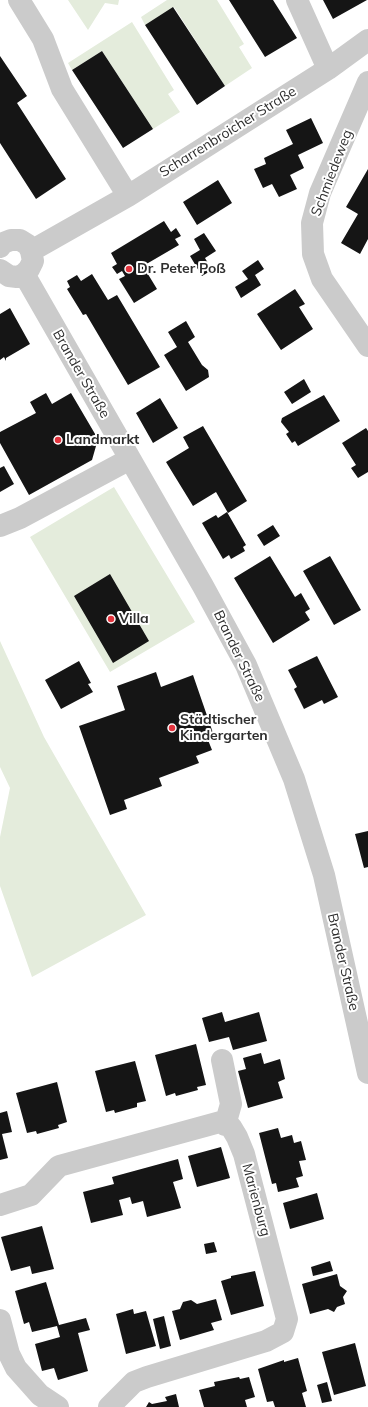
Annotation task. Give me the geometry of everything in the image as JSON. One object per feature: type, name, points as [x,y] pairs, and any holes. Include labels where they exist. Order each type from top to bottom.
[{"type":"street","points":[[19,0],[43,40],[62,89],[128,196]]},
{"type":"street","points":[[296,0],[328,69]]},
{"type":"street","name":"Scharrenbroicher Straße","points":[[31,251],[128,196],[328,69],[368,40]]},
{"type":"street","name":"Schmiedeweg","points":[[368,82],[320,193],[312,223],[312,254],[322,279],[368,346]]},
{"type":"street","points":[[0,270],[9,276],[16,277],[24,274],[29,269],[33,261],[28,245],[20,240],[1,242]]},
{"type":"street","name":"Brander Straße","points":[[24,274],[203,586],[246,665],[294,779],[324,875],[368,1073]]},
{"type":"street","points":[[0,526],[20,518],[130,459]]},
{"type":"street","points":[[0,1205],[31,1195],[59,1166],[220,1122],[225,1125],[231,1104],[222,1060]]},
{"type":"street","name":"Marienburg","points":[[109,1407],[134,1382],[147,1376],[266,1341],[283,1332],[288,1319],[244,1154],[231,1127],[225,1125]]},
{"type":"street","points":[[0,1320],[9,1354],[16,1368],[40,1395],[58,1407]]},
{"type":"green space","points":[[68,0],[119,0],[118,5],[105,3],[88,30]]},
{"type":"green space","points":[[167,0],[217,0],[244,44],[239,47],[252,68],[225,86],[174,7],[145,25],[141,17]]},
{"type":"green space","points":[[132,22],[174,90],[168,94],[180,112],[153,129],[102,51],[72,70],[68,63]]},
{"type":"green space","points":[[114,487],[195,622],[110,672],[30,537]]},
{"type":"green space","points":[[0,641],[44,737],[146,915],[32,977],[0,886],[0,837],[10,788],[0,767]]},
{"type":"building","points":[[229,0],[273,0],[297,38],[265,57]]},
{"type":"building","points":[[323,0],[367,0],[333,19]]},
{"type":"building","points":[[173,7],[225,86],[197,105],[145,25]]},
{"type":"building","points":[[102,51],[153,129],[123,148],[72,70]]},
{"type":"building","points":[[0,56],[27,96],[17,103],[66,179],[36,199],[0,143]]},
{"type":"building","points":[[311,118],[323,143],[298,155],[304,168],[290,175],[297,189],[279,197],[272,184],[263,188],[254,169],[266,164],[264,158],[293,144],[286,130]]},
{"type":"building","points":[[368,169],[368,239],[360,254],[341,243],[358,214],[346,207]]},
{"type":"building","points":[[218,180],[232,203],[197,225],[183,202]]},
{"type":"building","name":"Dr. Peter Poß","points":[[164,221],[171,232],[176,228],[181,236],[175,239],[179,245],[143,266],[157,289],[134,303],[119,279],[125,276],[122,271],[117,274],[112,267],[117,264],[111,253]]},
{"type":"building","points":[[204,233],[216,251],[205,258],[212,270],[202,276],[190,256],[200,250],[194,239]]},
{"type":"building","points":[[258,260],[264,269],[255,275],[261,285],[241,298],[235,287],[248,279],[242,271]]},
{"type":"building","points":[[92,274],[108,300],[117,295],[160,367],[128,385],[86,314],[83,315],[67,289],[70,287],[67,281],[77,275],[81,281]]},
{"type":"building","points":[[295,289],[305,304],[299,307],[313,329],[281,350],[257,314]]},
{"type":"building","points":[[10,308],[30,344],[6,358],[6,361],[4,357],[0,360],[0,314]]},
{"type":"building","points":[[186,321],[195,337],[188,342],[202,365],[208,370],[209,377],[186,391],[164,355],[177,347],[168,332]]},
{"type":"building","points":[[304,379],[311,392],[292,404],[284,392]]},
{"type":"building","points":[[46,393],[52,404],[71,393],[98,439],[92,460],[29,495],[0,443],[0,432],[36,413],[30,402]]},
{"type":"building","points":[[324,395],[340,421],[298,446],[295,441],[292,443],[286,434],[289,432],[281,422],[282,418]]},
{"type":"building","points":[[160,398],[178,428],[153,443],[136,413]]},
{"type":"building","points":[[203,426],[247,501],[228,513],[216,492],[193,506],[166,462],[189,448],[183,437]]},
{"type":"building","points":[[366,428],[368,431],[368,472],[358,478],[351,468],[356,465],[342,443]]},
{"type":"building","points":[[4,466],[14,484],[0,492],[0,468]]},
{"type":"building","points":[[227,512],[246,545],[243,547],[245,551],[231,559],[229,555],[223,559],[202,523],[216,515],[218,518]]},
{"type":"building","points":[[273,525],[280,536],[264,546],[257,535]]},
{"type":"building","points":[[270,556],[295,597],[301,593],[310,609],[305,612],[310,620],[273,643],[234,578]]},
{"type":"building","points":[[330,556],[361,610],[334,625],[303,571]]},
{"type":"building","name":"Villa","points":[[110,574],[149,641],[113,663],[74,596]]},
{"type":"building","points":[[317,656],[338,697],[324,704],[322,700],[304,709],[294,689],[297,687],[288,670]]},
{"type":"building","points":[[79,661],[91,683],[88,684],[93,692],[61,709],[45,680]]},
{"type":"building","points":[[156,672],[161,687],[193,675],[213,733],[206,735],[212,750],[196,756],[199,763],[159,778],[162,786],[124,800],[127,809],[110,815],[79,726],[125,710],[117,686]]},
{"type":"building","points":[[368,831],[368,867],[364,868],[355,834]]},
{"type":"building","points":[[222,1012],[225,1022],[259,1012],[267,1041],[233,1050],[229,1037],[209,1042],[202,1018]]},
{"type":"building","points":[[196,1044],[206,1085],[197,1087],[198,1090],[176,1096],[175,1093],[166,1096],[155,1055]]},
{"type":"building","points":[[261,1053],[264,1064],[280,1059],[285,1079],[278,1082],[283,1098],[248,1108],[238,1071],[246,1069],[243,1058]]},
{"type":"building","points":[[135,1061],[146,1101],[137,1103],[137,1107],[115,1113],[114,1110],[106,1112],[95,1071]]},
{"type":"building","points":[[57,1082],[67,1122],[58,1125],[59,1128],[37,1134],[36,1131],[27,1133],[16,1093]]},
{"type":"building","points":[[7,1111],[12,1132],[2,1134],[8,1158],[0,1160],[0,1113]]},
{"type":"building","points":[[278,1128],[281,1138],[292,1135],[294,1143],[301,1141],[306,1160],[299,1161],[303,1176],[296,1178],[299,1187],[278,1192],[276,1183],[272,1184],[259,1133]]},
{"type":"building","points":[[221,1147],[230,1178],[197,1187],[188,1156]]},
{"type":"building","points":[[178,1159],[183,1179],[173,1182],[181,1208],[147,1217],[143,1201],[132,1204],[130,1197],[119,1200],[123,1215],[91,1223],[83,1192],[114,1184],[112,1177]]},
{"type":"building","points":[[317,1193],[324,1219],[290,1229],[283,1203]]},
{"type":"building","points":[[42,1226],[54,1269],[32,1274],[30,1266],[11,1271],[1,1237]]},
{"type":"building","points":[[214,1242],[217,1252],[206,1254],[204,1244]]},
{"type":"building","points":[[330,1261],[333,1271],[313,1276],[311,1267]]},
{"type":"building","points":[[255,1271],[264,1306],[231,1315],[221,1281],[231,1278],[231,1276]]},
{"type":"building","points":[[337,1274],[340,1286],[347,1291],[343,1297],[345,1304],[337,1307],[334,1312],[328,1309],[310,1314],[302,1284]]},
{"type":"building","points":[[46,1282],[59,1325],[86,1318],[90,1330],[78,1333],[88,1371],[58,1380],[54,1368],[42,1371],[35,1344],[60,1337],[57,1326],[32,1332],[29,1322],[24,1324],[15,1291]]},
{"type":"building","points":[[216,1299],[222,1320],[211,1323],[214,1330],[180,1340],[172,1311],[180,1309],[183,1302],[191,1300],[197,1304]]},
{"type":"building","points":[[133,1309],[134,1314],[146,1311],[156,1346],[126,1354],[116,1314]]},
{"type":"building","points":[[164,1316],[171,1346],[160,1349],[153,1319]]},
{"type":"building","points":[[355,1343],[366,1386],[334,1395],[322,1352]]},
{"type":"building","points":[[298,1358],[307,1391],[302,1393],[306,1407],[275,1407],[273,1401],[267,1402],[258,1369],[284,1360],[284,1362]]},
{"type":"building","points":[[239,1377],[240,1379],[249,1377],[255,1397],[245,1400],[247,1407],[204,1407],[199,1390],[215,1386],[214,1382]]},
{"type":"building","points":[[327,1382],[332,1401],[322,1403],[317,1385]]},
{"type":"building","points":[[176,1394],[179,1407],[146,1407],[149,1402],[152,1404],[167,1401],[165,1397]]},
{"type":"place","name":"Dr. Peter Poß","points":[[129,269]]},
{"type":"place","name":"Landmarkt","points":[[58,440]]},
{"type":"place","name":"Villa","points":[[111,619]]},
{"type":"place","name":"Städtischer Kindergarten","points":[[172,728]]}]
